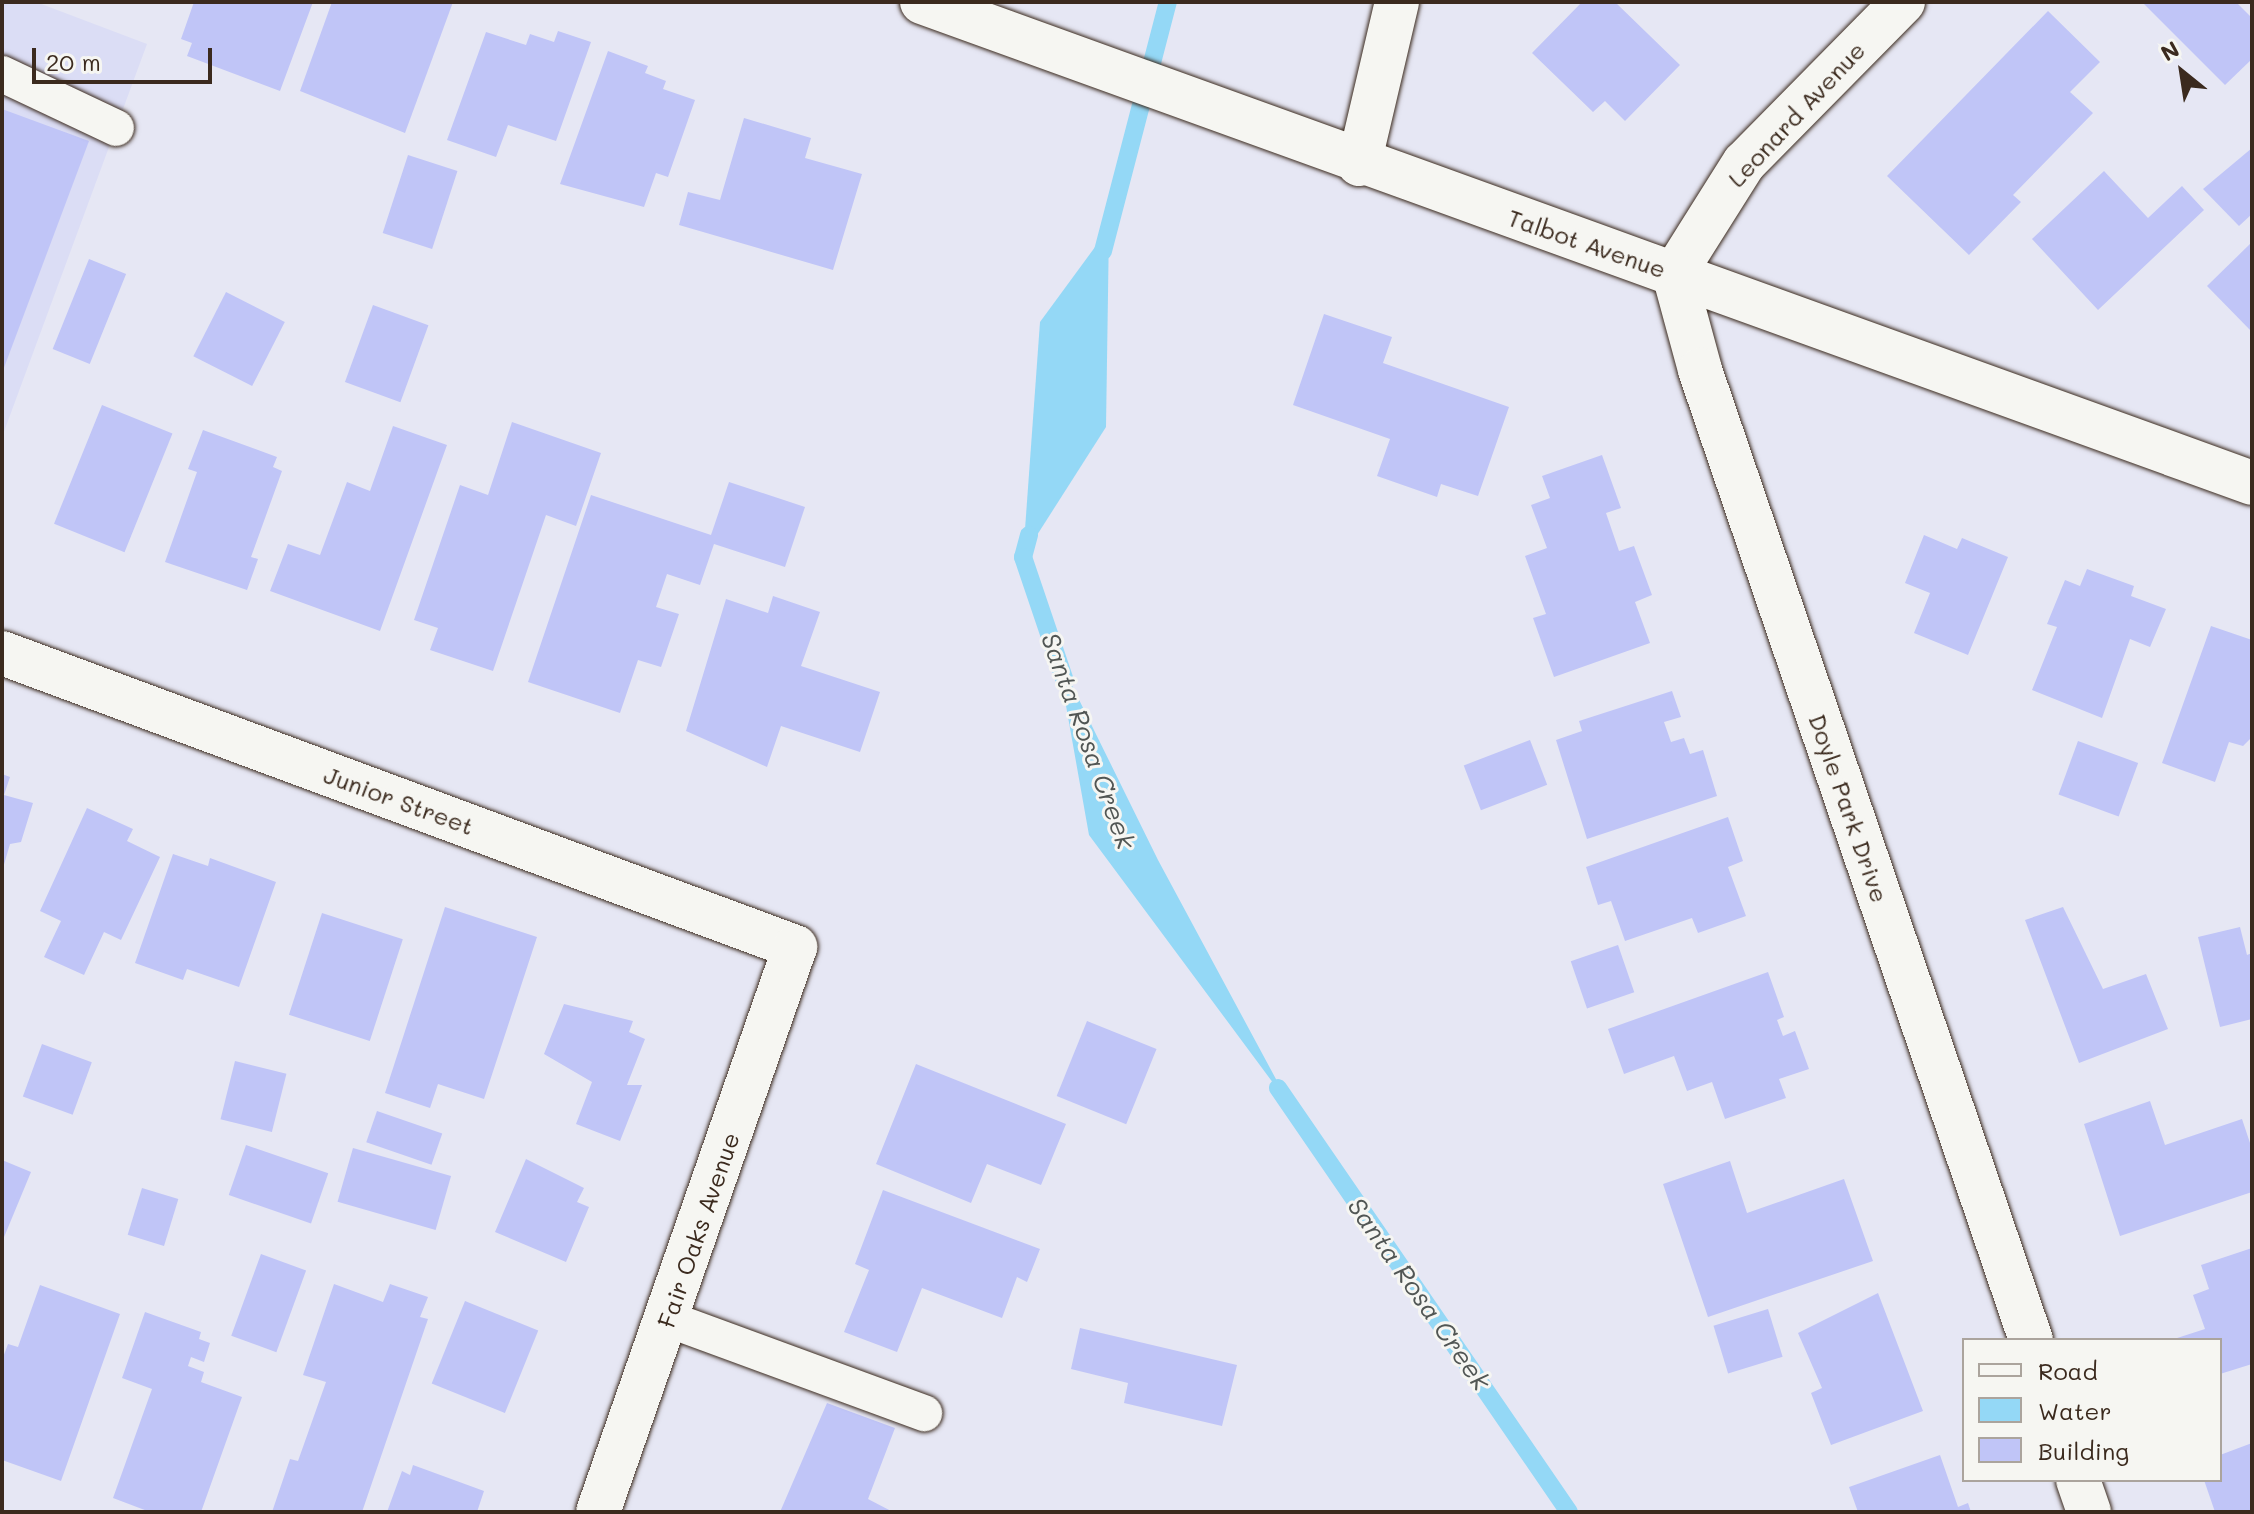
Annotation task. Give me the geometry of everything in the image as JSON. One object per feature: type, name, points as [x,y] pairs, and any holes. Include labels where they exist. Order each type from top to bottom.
[{"type":"street","name":"Talbot Avenue","points":[[922,2],[1359,164],[2252,483]]},
{"type":"street","points":[[1359,164],[1397,2]]},
{"type":"street","name":"Leonard Avenue","points":[[1674,274],[1744,163],[1903,2]]},
{"type":"street","name":"Doyle Park Drive","points":[[1674,274],[1700,370],[2030,1338]]},
{"type":"street","name":"Junior Street","points":[[2,653],[795,947]]},
{"type":"street","name":"Fair Oaks Avenue","points":[[598,1512],[668,1319],[795,947]]},
{"type":"street","points":[[2079,1482],[2089,1512]]},
{"type":"lane","points":[[2,74],[116,128]]},
{"type":"lane","points":[[668,1319],[924,1413]]},
{"type":"shaded area","points":[[2,2],[36,2],[147,44],[2,437]]},
{"type":"water","points":[[1109,228],[1106,427],[1023,557],[1040,322]]},
{"type":"water","points":[[1057,655],[1158,860],[1291,1107],[1089,835]]},
{"type":"building","points":[[194,2],[313,2],[280,91],[187,56],[192,43],[181,39]]},
{"type":"building","points":[[332,2],[453,2],[405,133],[300,91]]},
{"type":"building","points":[[1582,2],[1615,2],[1680,65],[1625,121],[1605,101],[1593,112],[1532,53]]},
{"type":"building","points":[[2142,2],[2236,2],[2252,18],[2252,59],[2225,85]]},
{"type":"building","points":[[2048,11],[2100,62],[2070,92],[2093,113],[2013,195],[2021,202],[1969,255],[1887,176]]},
{"type":"building","points":[[558,31],[591,42],[556,141],[508,125],[496,157],[447,140],[486,32],[526,45],[530,34],[554,42]]},
{"type":"building","points":[[608,51],[648,66],[645,73],[666,81],[663,89],[695,100],[668,177],[656,173],[644,207],[560,184]]},
{"type":"building","points":[[2,109],[89,141],[2,373]]},
{"type":"building","points":[[744,118],[811,138],[805,158],[862,174],[833,270],[679,225],[688,192],[720,200]]},
{"type":"building","points":[[2252,148],[2252,214],[2239,226],[2203,189]]},
{"type":"building","points":[[408,155],[457,171],[432,249],[383,233]]},
{"type":"building","points":[[2104,171],[2148,218],[2182,186],[2204,210],[2098,310],[2032,239]]},
{"type":"building","points":[[2252,242],[2252,332],[2207,286]]},
{"type":"building","points":[[89,259],[126,274],[90,364],[53,349]]},
{"type":"building","points":[[226,292],[285,322],[252,386],[193,356]]},
{"type":"building","points":[[373,305],[428,325],[400,402],[345,382]]},
{"type":"building","points":[[1324,314],[1392,337],[1383,363],[1509,407],[1478,496],[1441,484],[1437,497],[1377,476],[1390,439],[1293,405]]},
{"type":"building","points":[[102,405],[172,433],[125,552],[54,524]]},
{"type":"building","points":[[512,422],[601,453],[576,526],[546,515],[493,671],[430,650],[438,628],[414,620],[460,485],[488,495]]},
{"type":"building","points":[[393,426],[447,445],[380,631],[270,591],[288,544],[320,555],[347,482],[370,491]]},
{"type":"building","points":[[203,430],[277,457],[273,467],[282,471],[251,557],[258,559],[247,590],[165,562],[197,472],[188,469]]},
{"type":"building","points":[[1602,455],[1621,508],[1606,513],[1619,551],[1634,546],[1652,595],[1635,602],[1650,643],[1554,677],[1533,618],[1546,614],[1525,556],[1547,548],[1531,505],[1550,498],[1542,476]]},
{"type":"building","points":[[729,482],[805,507],[785,567],[714,544],[700,585],[667,574],[656,607],[679,614],[661,667],[638,660],[620,713],[528,682],[591,495],[711,535]]},
{"type":"building","points":[[1924,535],[1957,549],[1962,538],[2008,557],[1968,655],[1914,633],[1930,593],[1905,583]]},
{"type":"building","points":[[2087,569],[2134,586],[2131,596],[2166,609],[2150,647],[2130,639],[2102,718],[2032,690],[2057,627],[2047,624],[2065,580],[2080,586]]},
{"type":"building","points":[[773,596],[820,612],[801,666],[880,692],[860,752],[781,726],[767,767],[686,731],[726,599],[768,613]]},
{"type":"building","points":[[2211,626],[2252,640],[2252,737],[2243,746],[2229,742],[2215,782],[2162,763]]},
{"type":"building","points":[[1672,691],[1681,717],[1664,722],[1671,742],[1684,738],[1690,754],[1703,750],[1717,796],[1587,839],[1556,740],[1582,731],[1579,721]]},
{"type":"building","points":[[1530,740],[1547,785],[1481,810],[1464,765]]},
{"type":"building","points":[[2078,741],[2138,763],[2119,816],[2059,795]]},
{"type":"building","points":[[2,774],[10,777],[4,795],[33,803],[21,842],[10,844],[3,868]]},
{"type":"building","points":[[87,808],[133,829],[127,841],[160,857],[121,940],[104,932],[84,975],[44,957],[61,921],[40,911]]},
{"type":"building","points":[[1728,817],[1743,861],[1728,867],[1746,916],[1698,933],[1692,918],[1625,941],[1611,901],[1598,905],[1586,867]]},
{"type":"building","points":[[173,854],[208,866],[210,858],[276,882],[239,987],[187,969],[183,980],[135,963]]},
{"type":"building","points":[[445,907],[537,937],[484,1099],[438,1084],[430,1108],[385,1093]]},
{"type":"building","points":[[2063,907],[2103,989],[2146,974],[2168,1029],[2079,1063],[2025,920]]},
{"type":"building","points":[[322,913],[403,939],[370,1041],[289,1015]]},
{"type":"building","points":[[2240,927],[2247,955],[2252,953],[2252,1019],[2220,1027],[2198,937]]},
{"type":"building","points":[[1618,945],[1634,992],[1587,1009],[1571,961]]},
{"type":"building","points":[[1768,972],[1784,1017],[1777,1020],[1783,1036],[1795,1031],[1809,1069],[1779,1079],[1786,1098],[1725,1119],[1712,1082],[1687,1091],[1674,1056],[1624,1074],[1608,1029]]},
{"type":"building","points":[[564,1004],[633,1021],[629,1032],[645,1039],[627,1085],[642,1085],[620,1141],[576,1124],[592,1082],[544,1054]]},
{"type":"building","points":[[1087,1021],[1157,1049],[1126,1124],[1057,1096]]},
{"type":"building","points":[[42,1044],[92,1062],[73,1115],[23,1097]]},
{"type":"building","points":[[235,1061],[286,1074],[272,1132],[220,1119]]},
{"type":"building","points":[[916,1064],[1066,1124],[1041,1185],[987,1164],[971,1203],[876,1164]]},
{"type":"building","points":[[2150,1101],[2165,1145],[2242,1119],[2252,1149],[2252,1192],[2120,1236],[2084,1124]]},
{"type":"building","points":[[377,1111],[442,1133],[431,1165],[366,1142]]},
{"type":"building","points":[[246,1145],[328,1173],[311,1223],[229,1195]]},
{"type":"building","points":[[353,1148],[451,1176],[436,1230],[338,1202]]},
{"type":"building","points":[[526,1159],[584,1188],[577,1202],[589,1207],[566,1262],[495,1232]]},
{"type":"building","points":[[2,1160],[31,1172],[2,1242]]},
{"type":"building","points":[[1730,1161],[1747,1213],[1844,1179],[1873,1261],[1708,1317],[1663,1184]]},
{"type":"building","points":[[142,1188],[178,1199],[164,1246],[128,1235]]},
{"type":"building","points":[[883,1190],[1040,1249],[1027,1282],[1017,1277],[1002,1318],[922,1288],[897,1352],[844,1332],[869,1270],[855,1264]]},
{"type":"building","points":[[2252,1248],[2252,1364],[2222,1373],[2222,1338],[2177,1338],[2205,1329],[2193,1295],[2209,1289],[2201,1265]]},
{"type":"building","points":[[261,1254],[306,1270],[276,1352],[231,1336]]},
{"type":"building","points":[[334,1284],[383,1302],[390,1284],[428,1297],[420,1317],[428,1319],[362,1512],[272,1512],[290,1459],[298,1461],[326,1382],[303,1375]]},
{"type":"building","points":[[40,1285],[120,1314],[61,1481],[2,1460],[2,1360],[8,1344],[18,1347]]},
{"type":"building","points":[[1878,1293],[1923,1411],[1831,1445],[1811,1393],[1822,1388],[1798,1333]]},
{"type":"building","points":[[465,1301],[538,1331],[505,1413],[432,1384]]},
{"type":"building","points":[[1768,1309],[1783,1357],[1728,1373],[1713,1326]]},
{"type":"building","points":[[145,1312],[201,1332],[199,1339],[210,1343],[204,1362],[191,1357],[188,1366],[204,1372],[201,1382],[242,1397],[201,1512],[150,1512],[113,1498],[152,1389],[122,1378]]},
{"type":"building","points":[[1080,1328],[1237,1365],[1222,1426],[1124,1403],[1128,1383],[1071,1369]]},
{"type":"building","points":[[827,1403],[895,1428],[868,1499],[893,1512],[780,1512]]},
{"type":"building","points":[[2252,1443],[2252,1512],[2215,1512],[2205,1482],[2222,1482],[2222,1454]]},
{"type":"building","points":[[1940,1455],[1958,1507],[1968,1503],[1971,1512],[1858,1512],[1849,1487]]},
{"type":"building","points":[[413,1465],[484,1491],[477,1512],[387,1512],[402,1471],[410,1475]]},
{"type":"waterway","name":"Santa Rosa Creek","points":[[1103,251],[1168,2]]},
{"type":"waterway","name":"Santa Rosa Creek","points":[[1029,535],[1023,557],[1064,678]]},
{"type":"waterway","name":"Santa Rosa Creek","points":[[1278,1088],[1569,1512]]}]
